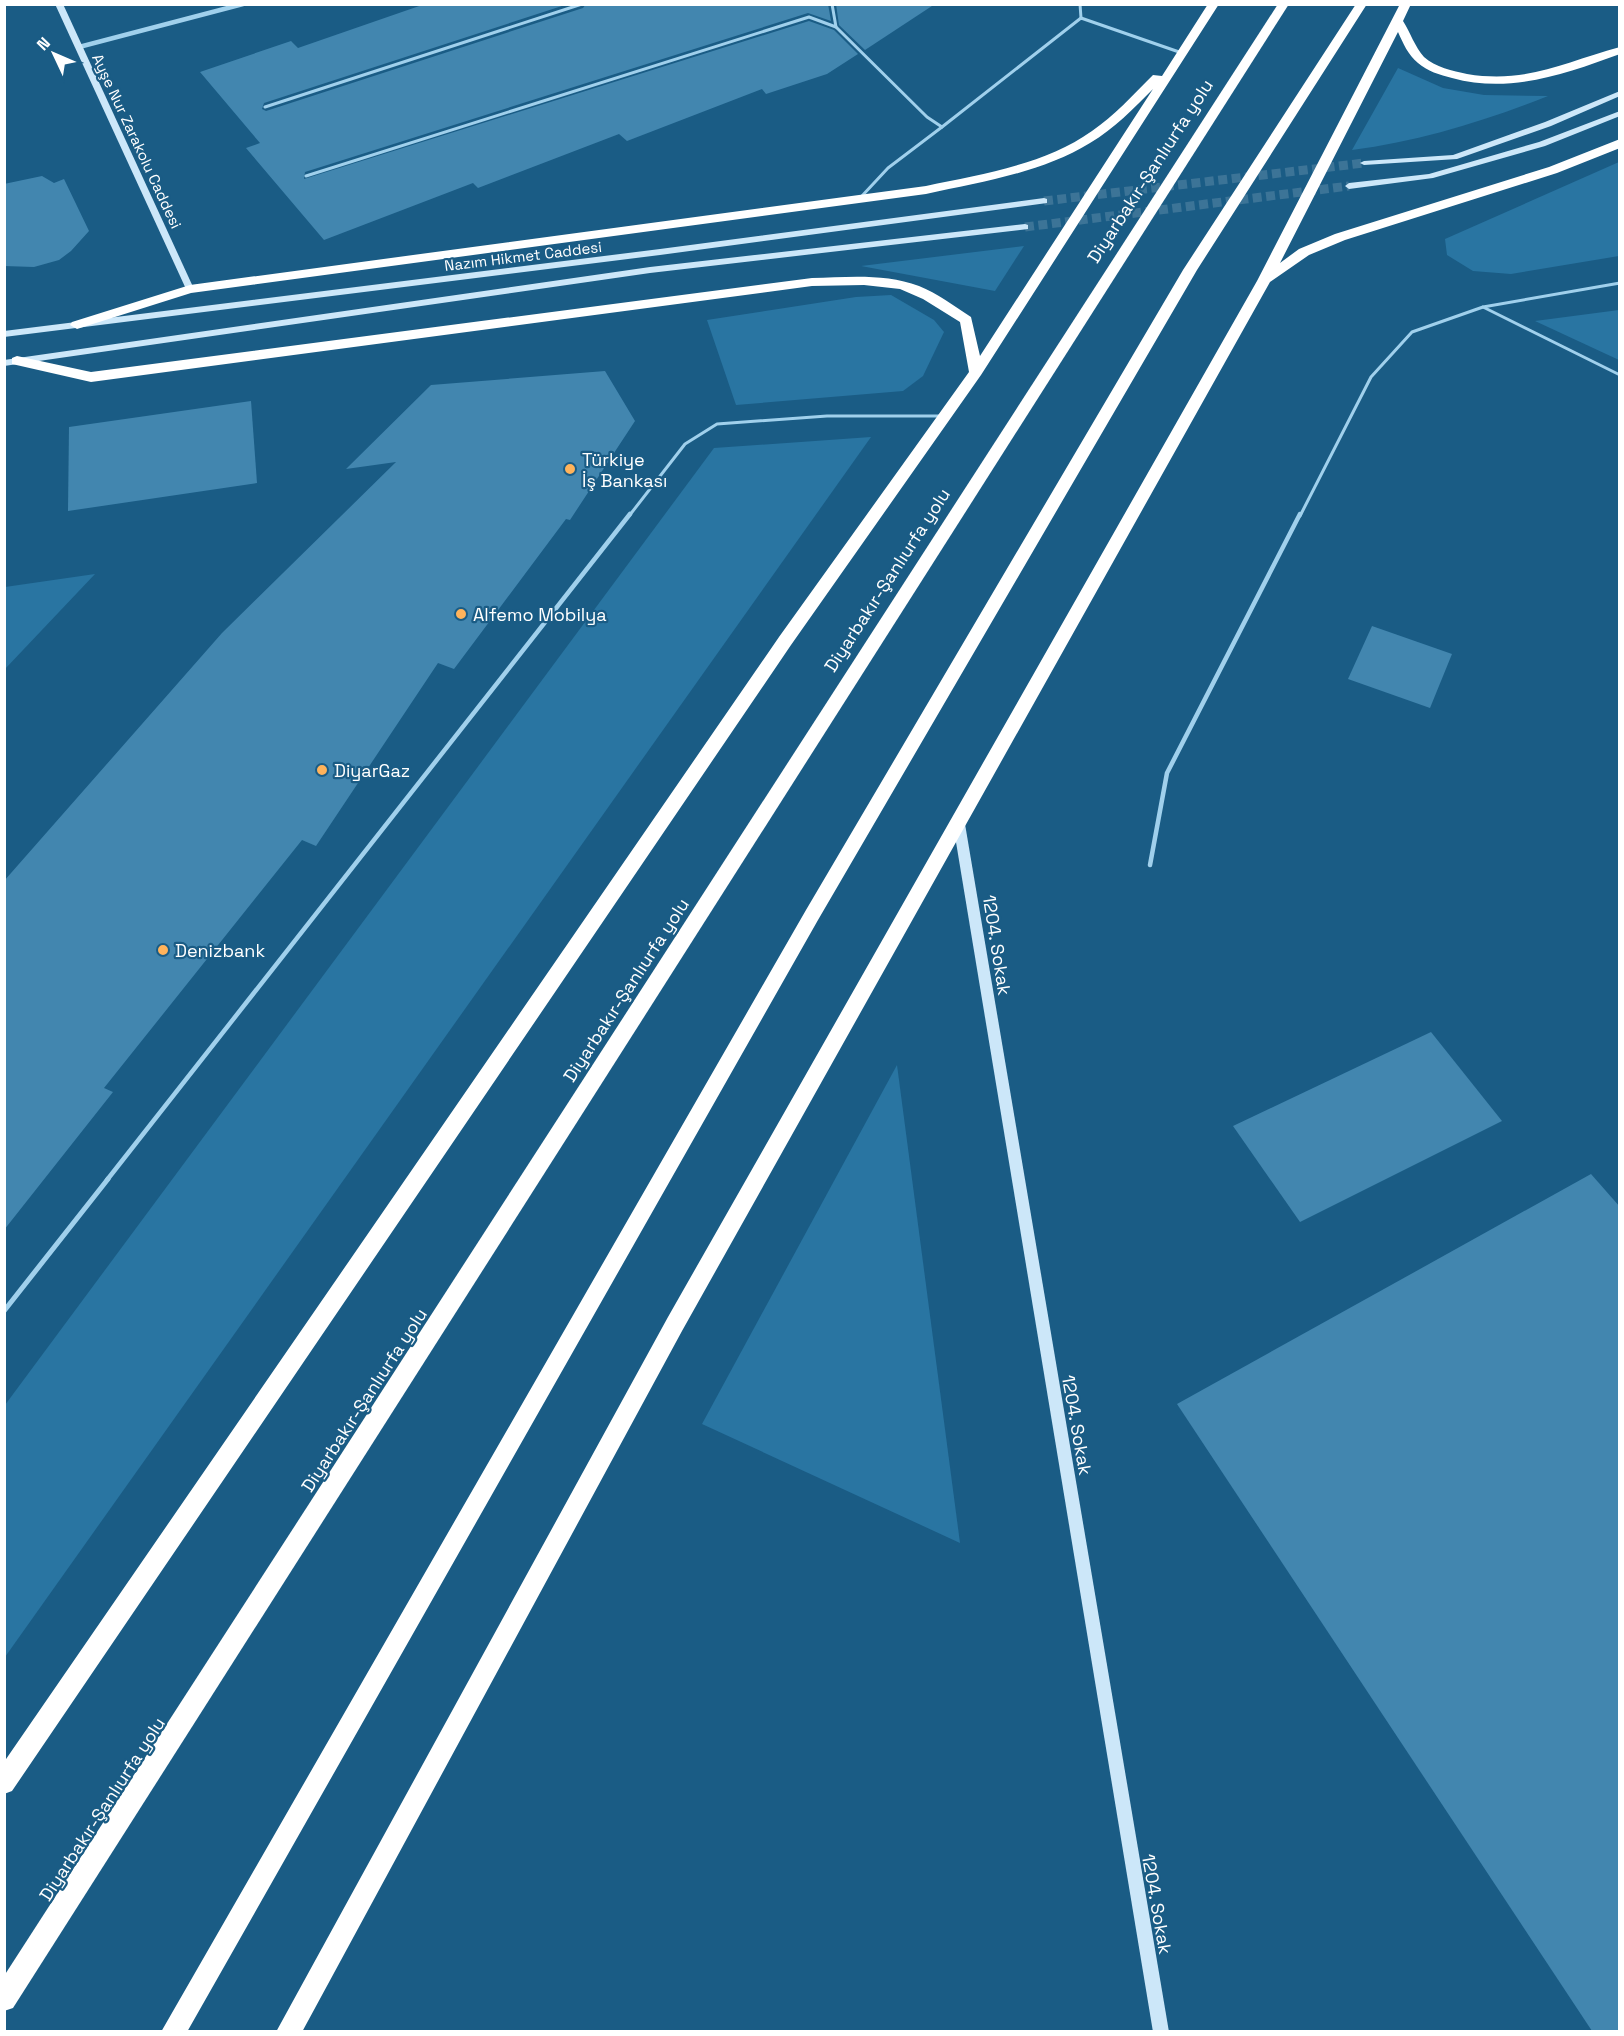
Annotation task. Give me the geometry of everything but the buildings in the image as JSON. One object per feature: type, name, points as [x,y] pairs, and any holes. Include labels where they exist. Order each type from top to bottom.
[{"type":"highway","points":[[5,1781],[785,641],[976,372],[1214,4]]},
{"type":"highway","name":"Diyarbakır-Şanlıurfa yolu","points":[[4,1999],[1284,4]]},
{"type":"highway","points":[[172,2031],[818,905],[1129,373],[1190,270],[1362,4]]},
{"type":"highway","points":[[1402,13],[1421,60],[1447,73],[1489,82],[1526,80],[1558,72],[1620,50]]},
{"type":"highway","points":[[288,2031],[675,1324],[1264,280],[1402,13]]},
{"type":"highway","points":[[77,325],[190,289],[926,190],[1006,173],[1074,148],[1119,116],[1182,53]]},
{"type":"highway","points":[[1264,280],[1304,252],[1340,237],[1552,170],[1620,142]]},
{"type":"highway","points":[[11,362],[91,377],[812,282],[871,282],[912,288],[937,300],[966,320],[976,372]]},
{"type":"main road","name":"Ayşe Nur Zarakolu Caddesi","points":[[59,4],[190,289]]},
{"type":"main road","points":[[1364,163],[1454,157],[1548,124],[1620,93]]},
{"type":"main road","points":[[1349,186],[1430,176],[1542,144],[1620,113]]},
{"type":"main road","name":"Nazım Hikmet Caddesi","points":[[4,334],[1044,201]]},
{"type":"main road","name":"Nazım Hikmet Caddesi","points":[[11,362],[650,270],[1025,227]]},
{"type":"main road","name":"1204. Sokak","points":[[958,824],[1161,2031]]},
{"type":"street","points":[[79,47],[243,4]]},
{"type":"lane","points":[[265,107],[582,4]]},
{"type":"lane","points":[[832,4],[836,27]]},
{"type":"lane","points":[[1080,4],[1081,18]]},
{"type":"lane","points":[[306,176],[809,17],[836,27],[927,117],[942,126]]},
{"type":"lane","points":[[1081,18],[1182,53]]},
{"type":"lane","points":[[859,199],[888,168],[1081,18]]},
{"type":"lane","points":[[1150,865],[1167,773],[1371,377],[1412,332],[1483,307],[1620,283]]},
{"type":"lane","points":[[1483,307],[1620,375]]},
{"type":"lane","points":[[4,1311],[685,444],[717,424],[827,416],[944,416]]},
{"type":"shaded area","points":[[1398,68],[1443,88],[1484,95],[1548,96],[1452,129],[1352,150]]},
{"type":"shaded area","points":[[1619,162],[1619,256],[1511,274],[1473,271],[1447,255],[1445,239]]},
{"type":"shaded area","points":[[1024,246],[995,291],[861,266]]},
{"type":"shaded area","points":[[891,295],[934,320],[944,332],[923,376],[903,391],[736,405],[707,320],[856,297]]},
{"type":"shaded area","points":[[1619,310],[1619,360],[1535,321]]},
{"type":"shaded area","points":[[871,437],[5,1657],[5,1405],[714,448]]},
{"type":"shaded area","points":[[95,574],[5,669],[5,587]]},
{"type":"shaded area","points":[[897,1065],[960,1543],[702,1424]]},
{"type":"tunnel","points":[[1044,201],[1364,163]]},
{"type":"tunnel","points":[[1025,227],[1349,186]]},
{"type":"place","name":"Türkiye İş Bankası","points":[[570,469]]},
{"type":"place","name":"Alfemo Mobilya","points":[[461,614]]},
{"type":"place","name":"DiyarGaz","points":[[322,770]]},
{"type":"place","name":"Denizbank","points":[[163,950]]}]
